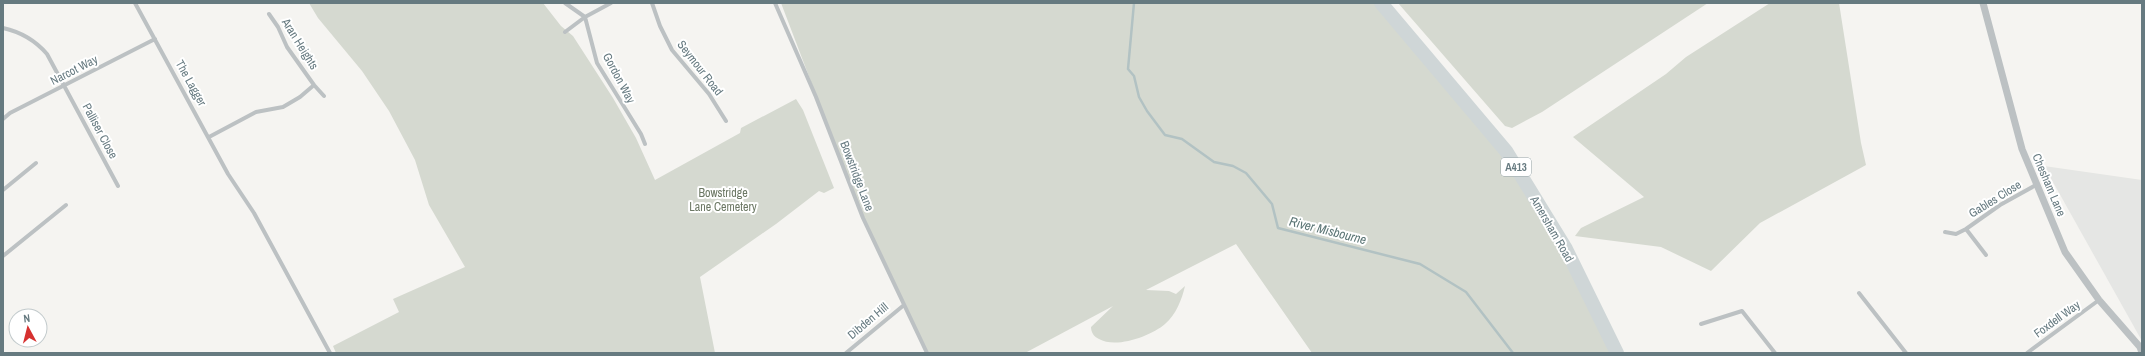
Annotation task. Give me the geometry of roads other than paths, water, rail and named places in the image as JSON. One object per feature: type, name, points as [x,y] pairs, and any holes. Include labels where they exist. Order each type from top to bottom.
[{"type":"highway","name":"Amersham Road","points":[[1381,3],[1506,151],[1566,249],[1617,353]]},
{"type":"street","name":"The Lagger","points":[[135,3],[228,174],[254,212],[330,353]]},
{"type":"street","points":[[565,3],[584,17]]},
{"type":"street","points":[[565,32],[584,17],[611,3]]},
{"type":"street","name":"Seymour Road","points":[[652,3],[660,26],[672,50],[709,94],[726,121]]},
{"type":"street","name":"Bowstridge Lane","points":[[775,3],[816,97],[863,218],[927,353]]},
{"type":"street","name":"Chesham Lane","points":[[1983,3],[2022,149],[2036,185],[2066,252],[2099,300],[2140,347],[2142,353]]},
{"type":"street","name":"Aran Heights","points":[[269,14],[278,27],[287,47],[314,85],[324,96]]},
{"type":"street","name":"Gordon Way","points":[[584,17],[597,63],[641,134],[645,144]]},
{"type":"street","name":"Palliser Close","points":[[3,28],[13,30],[36,42],[47,54],[118,186]]},
{"type":"street","name":"Narcot Way","points":[[3,120],[10,113],[155,39]]},
{"type":"street","name":"Aran Heights","points":[[209,137],[256,112],[283,107],[300,97],[314,85]]},
{"type":"street","points":[[3,190],[36,163]]},
{"type":"street","name":"Gables Close","points":[[1945,232],[1956,234],[1966,230],[2000,205],[2036,185]]},
{"type":"street","points":[[3,256],[66,205]]},
{"type":"street","name":"Gables Close","points":[[1966,230],[1986,255]]},
{"type":"street","points":[[1859,293],[1906,353]]},
{"type":"street","name":"Foxdell Way","points":[[2027,353],[2099,300]]},
{"type":"street","name":"Dibden Hill","points":[[846,353],[904,305]]},
{"type":"street","points":[[1701,324],[1742,311],[1775,353]]},
{"type":"waterway","name":"River Misbourne","points":[[1134,3],[1128,69],[1134,76],[1139,97],[1147,111],[1165,135],[1182,139],[1214,162],[1233,166],[1246,173],[1272,204],[1278,228],[1420,264],[1466,292],[1513,353]]},
{"type":"park label","name":"Bowstridge Lane Cemetery","points":[[723,200]]}]
